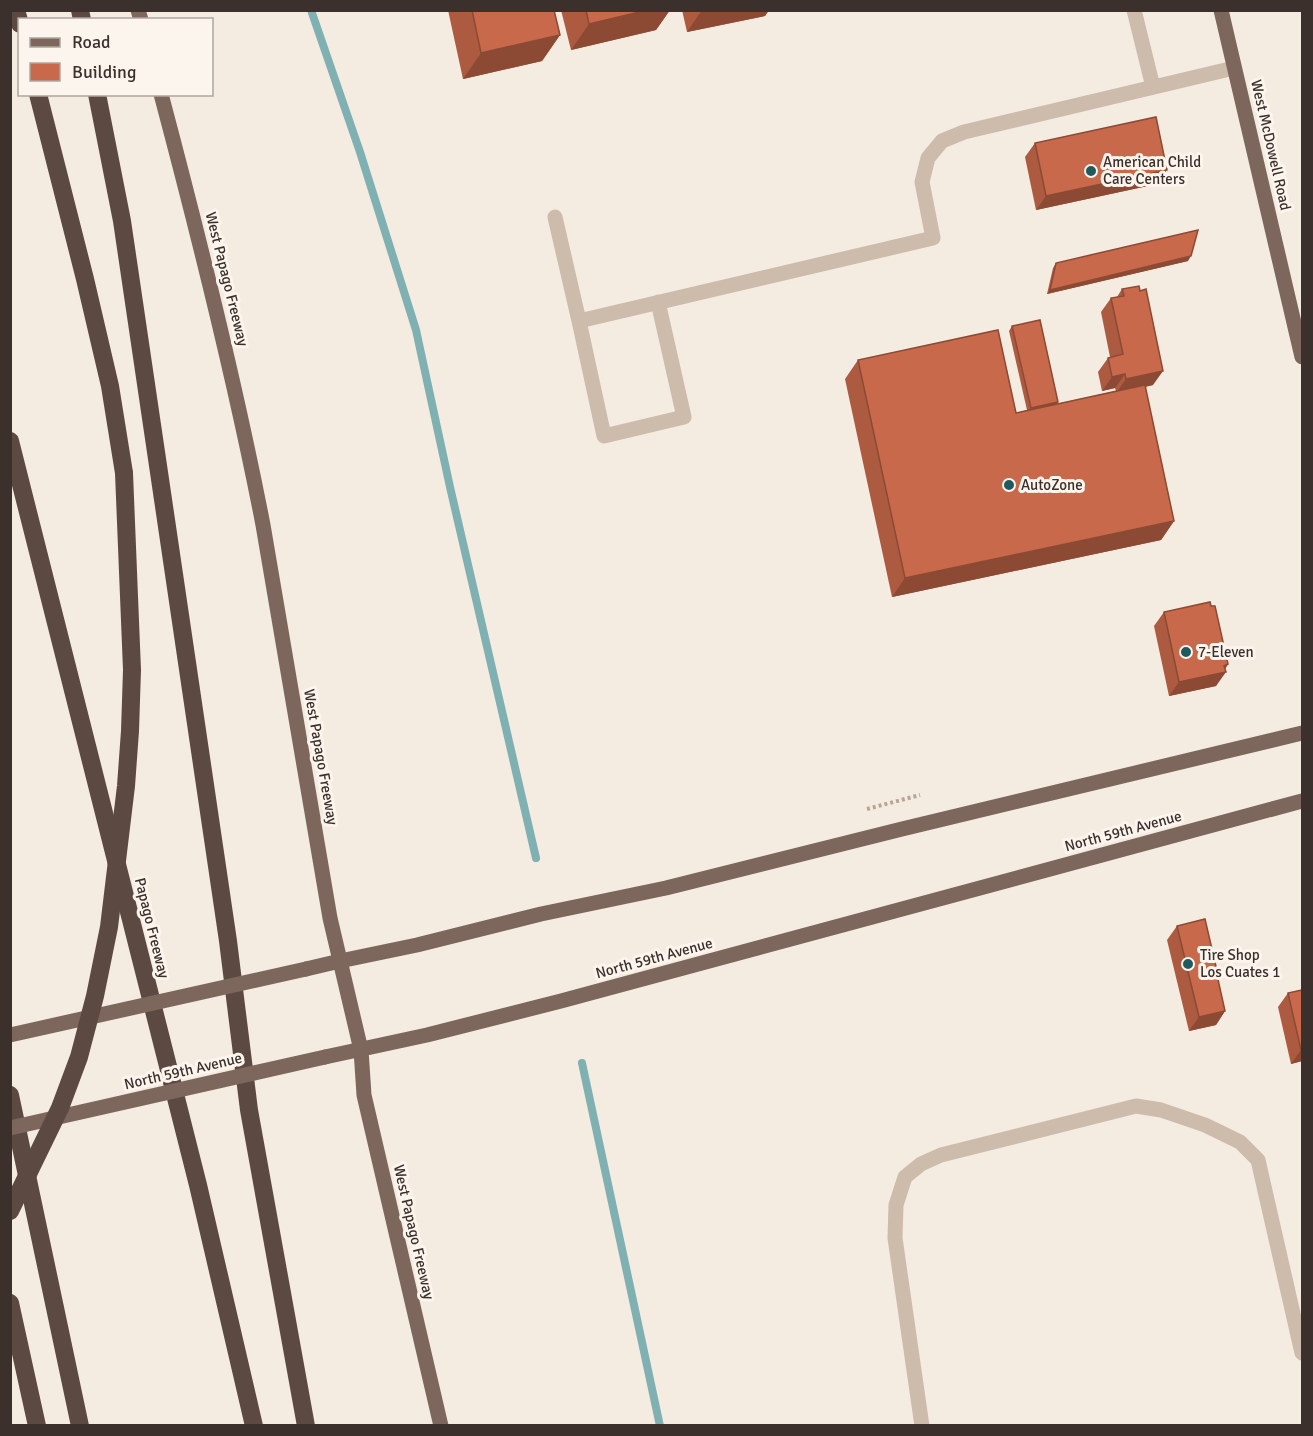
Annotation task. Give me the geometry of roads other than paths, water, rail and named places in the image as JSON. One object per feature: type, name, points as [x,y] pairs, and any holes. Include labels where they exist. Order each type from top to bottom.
[{"type":"highway","points":[[10,1211],[60,1108],[79,1057],[95,996],[110,927],[126,786],[131,711],[132,670],[123,473],[110,386],[39,96]]},
{"type":"highway","points":[[97,96],[122,221],[228,941],[249,1110],[306,1425]]},
{"type":"highway","name":"Papago Freeway","points":[[10,441],[198,1185],[254,1425]]},
{"type":"highway","points":[[10,1095],[80,1425]]},
{"type":"highway","points":[[10,1303],[37,1425]]},
{"type":"main road","name":"West McDowell Road","points":[[1221,10],[1302,357]]},
{"type":"main road","name":"West Papago Freeway","points":[[162,96],[201,249],[253,472],[330,918],[361,1050],[364,1095],[441,1425]]},
{"type":"main road","points":[[10,1035],[417,945],[541,914],[666,888],[1302,733]]},
{"type":"main road","name":"North 59th Avenue","points":[[10,1128],[438,1032],[611,988],[1302,801]]},
{"type":"street","points":[[1134,10],[1153,87]]},
{"type":"street","points":[[579,321],[933,238],[922,182],[928,158],[942,141],[964,132],[1234,68]]},
{"type":"street","points":[[555,217],[604,436],[684,417],[658,302]]},
{"type":"street","points":[[922,1425],[895,1238],[896,1205],[905,1177],[921,1164],[940,1155],[1136,1106],[1161,1110],[1205,1125],[1240,1142],[1258,1160],[1298,1310],[1302,1353]]},
{"type":"waterway","points":[[311,10],[360,152],[416,330],[536,858]]},
{"type":"waterway","points":[[582,1063],[660,1426]]},
{"type":"place","name":"American Child Care Centers","points":[[1091,171]]},
{"type":"place","name":"AutoZone","points":[[1009,485]]},
{"type":"place","name":"7-Eleven","points":[[1186,652]]},
{"type":"place","name":"Tire Shop Los Cuates 1","points":[[1188,964]]}]
